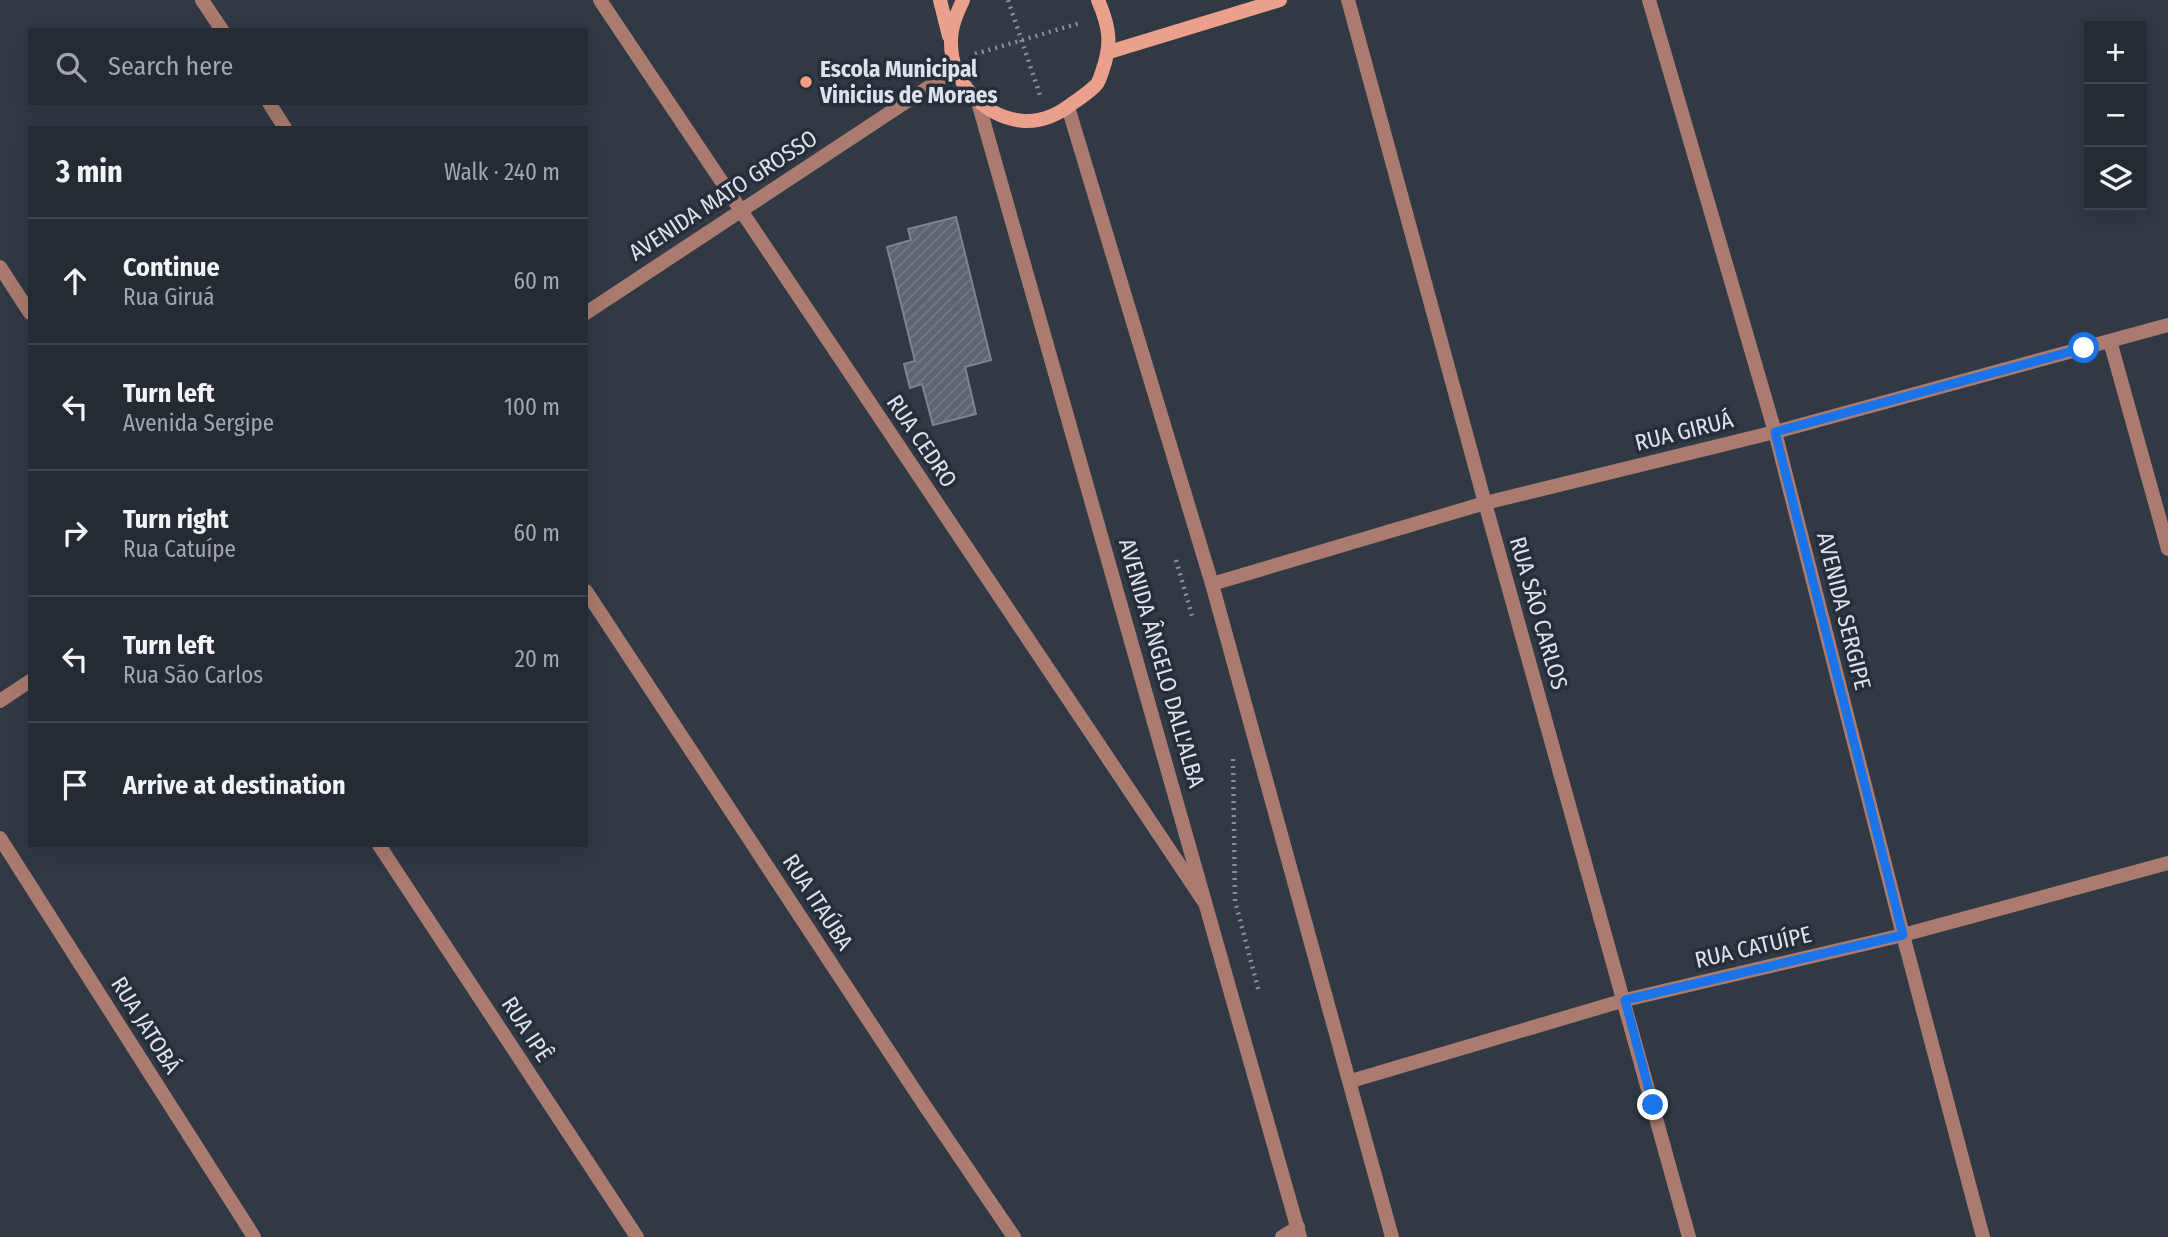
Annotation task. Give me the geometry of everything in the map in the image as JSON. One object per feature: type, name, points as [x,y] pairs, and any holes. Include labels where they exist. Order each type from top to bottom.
[{"type":"main road","points":[[940,0],[954,64],[965,87],[978,102],[999,114],[1023,121],[1048,119],[1097,85],[1109,52],[1108,23],[1099,1]]},
{"type":"main road","points":[[951,41],[954,19],[962,0]]},
{"type":"main road","points":[[1109,52],[1280,0]]},
{"type":"street","points":[[202,0],[221,28]]},
{"type":"street","name":"RUA CEDRO","points":[[600,0],[1208,906]]},
{"type":"street","name":"RUA SÃO CARLOS","points":[[1348,0],[1689,1237]]},
{"type":"street","name":"AVENIDA SERGIPE","points":[[1649,0],[1775,432],[1983,1237]]},
{"type":"street","name":"AVENIDA MATO GROSSO","points":[[588,312],[954,64]]},
{"type":"street","name":"AVENIDA ÂNGELO DALL'ALBA","points":[[978,102],[1299,1232]]},
{"type":"street","points":[[270,105],[284,126]]},
{"type":"street","points":[[1068,107],[1212,584],[1392,1237]]},
{"type":"street","points":[[0,267],[28,310]]},
{"type":"street","name":"RUA GIRUÁ","points":[[1212,584],[1485,503],[1775,432],[2168,325]]},
{"type":"street","points":[[2110,341],[2168,550]]},
{"type":"street","name":"RUA ITAÚBA","points":[[588,594],[1014,1237]]},
{"type":"street","points":[[0,701],[28,682]]},
{"type":"street","name":"RUA JATOBÁ","points":[[0,838],[254,1237]]},
{"type":"street","name":"RUA IPÊ","points":[[380,847],[637,1237]]},
{"type":"street","name":"RUA CATUÍPE","points":[[1351,1081],[1625,1000],[1903,935],[2168,863]]},
{"type":"street","points":[[1282,1237],[1299,1232]]},
{"type":"path","points":[[1007,0],[1048,119]]},
{"type":"path","points":[[954,64],[1084,21],[1099,1]]},
{"type":"path","points":[[1175,557],[1194,624]]},
{"type":"path","points":[[1233,756],[1235,901],[1260,995]]},
{"type":"building","points":[[956,217],[991,360],[965,367],[976,414],[933,425],[922,384],[910,388],[904,364],[915,361],[887,247],[911,240],[908,229]]},
{"type":"place","name":"Escola Municipal Vinicius de Moraes","points":[[806,82]]},
{"type":"route","points":[[1653,1105],[1625,1000],[1903,935],[1775,432],[2084,348]]}]
